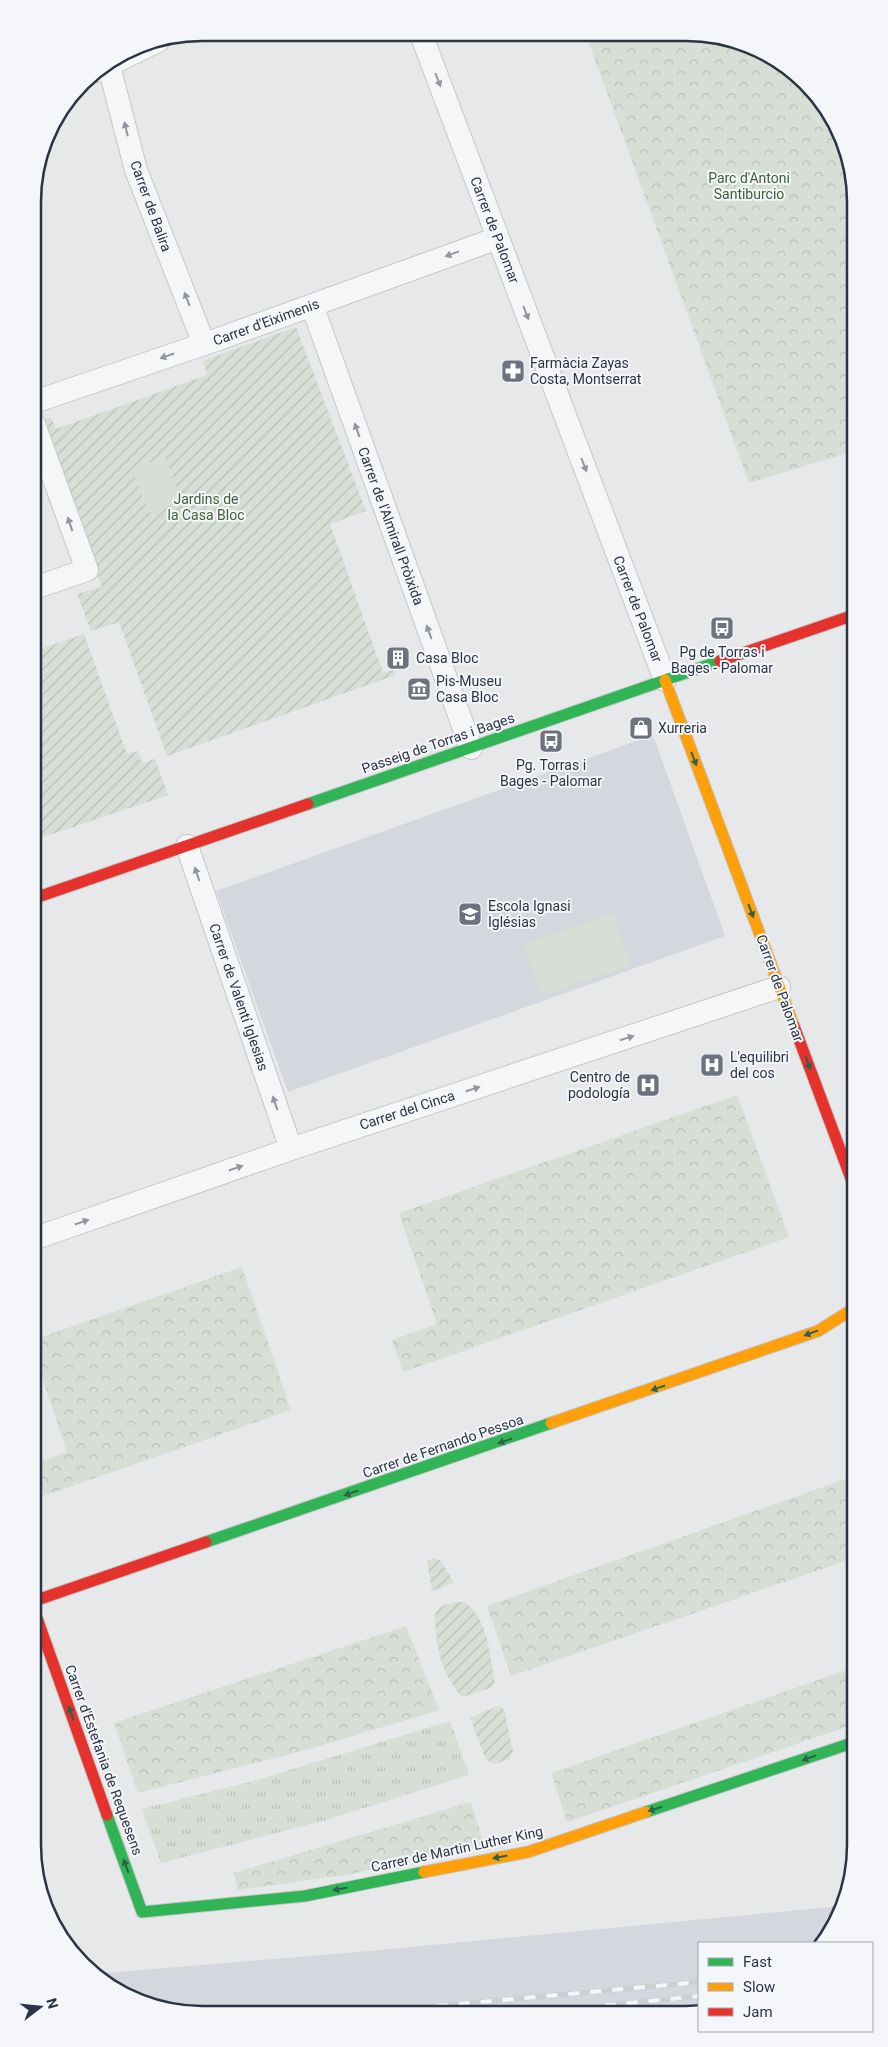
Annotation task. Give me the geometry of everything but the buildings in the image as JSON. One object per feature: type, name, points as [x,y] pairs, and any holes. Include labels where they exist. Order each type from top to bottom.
[{"type":"street","name":"Carrer de Palomar","points":[[424,42],[846,1166]]},
{"type":"street","name":"Carrer de Balira","points":[[105,74],[136,170],[204,344]]},
{"type":"street","name":"Carrer d'Eiximenis","points":[[42,399],[204,344],[498,238]]},
{"type":"street","name":"Carrer de l'Almirall Pròixida","points":[[312,305],[471,748]]},
{"type":"street","points":[[42,446],[87,570],[42,585]]},
{"type":"street","name":"Passeig de Torras i Bages","points":[[42,896],[847,617]]},
{"type":"street","name":"Carrer de Valentí Iglesias","points":[[187,846],[291,1149]]},
{"type":"street","name":"Carrer del Cinca","points":[[41,1236],[291,1149],[779,987]]},
{"type":"street","name":"Carrer de Fernando Pessoa","points":[[41,1599],[818,1332],[846,1313]]},
{"type":"street","name":"Carrer d'Estefania de Requesens","points":[[41,1630],[142,1912]]},
{"type":"street","name":"Carrer de Martin Luther King","points":[[142,1912],[305,1896],[528,1852],[846,1745]]},
{"type":"shaded area","name":"Escola Ignasi Iglésias","points":[[653,735],[725,936],[288,1092],[216,891]]},
{"type":"shaded area","points":[[834,1906],[825,1925],[814,1942],[698,1942],[698,2005],[686,2006],[202,2006],[171,2003],[151,1997],[131,1989],[106,1973],[359,1952]]},
{"type":"green space","name":"Parc d'Antoni Santiburcio","points":[[588,41],[686,41],[717,44],[757,58],[784,75],[800,88],[825,122],[834,141],[841,161],[847,202],[847,453],[749,483]]},
{"type":"green space","name":"Jardins de la Casa Bloc","points":[[296,327],[366,511],[330,524],[383,673],[394,670],[396,675],[167,756],[119,622],[91,631],[77,594],[102,587],[42,419],[51,417],[56,429],[207,375],[203,361]]},
{"type":"green space","points":[[165,457],[182,501],[149,513],[132,469]]},
{"type":"green space","points":[[84,634],[127,754],[138,751],[142,763],[155,759],[168,795],[42,838],[42,648]]},
{"type":"green space","points":[[613,913],[631,965],[541,996],[523,944]]},
{"type":"green space","points":[[737,1095],[789,1237],[403,1372],[392,1340],[437,1324],[399,1213]]},
{"type":"green space","points":[[242,1267],[291,1410],[41,1497],[41,1461],[67,1452],[41,1375],[41,1337]]},
{"type":"green space","points":[[846,1479],[846,1561],[511,1676],[487,1606]]},
{"type":"green space","points":[[434,1558],[441,1561],[454,1583],[432,1591],[427,1561]]},
{"type":"green space","points":[[455,1602],[465,1602],[473,1610],[484,1629],[495,1683],[491,1688],[462,1697],[444,1669],[435,1625],[435,1614],[441,1606]]},
{"type":"green space","points":[[406,1626],[439,1710],[313,1748],[138,1793],[114,1723]]},
{"type":"green space","points":[[846,1670],[846,1727],[567,1822],[551,1773]]},
{"type":"green space","points":[[498,1706],[503,1708],[505,1713],[513,1752],[509,1759],[495,1764],[486,1760],[470,1718]]},
{"type":"green space","points":[[450,1721],[469,1775],[326,1820],[161,1863],[142,1809],[254,1781]]},
{"type":"green space","points":[[471,1802],[484,1845],[351,1874],[238,1890],[234,1873]]},
{"type":"railway","points":[[437,2006],[698,1982]]},
{"type":"railway","points":[[600,2006],[698,1996]]},
{"type":"traffic: fast","points":[[308,804],[720,661]]},
{"type":"traffic: fast","points":[[206,1542],[551,1423]]},
{"type":"traffic: fast","points":[[646,1812],[846,1745]]},
{"type":"traffic: fast","points":[[107,1815],[142,1912],[305,1896],[424,1872]]},
{"type":"traffic: slow","points":[[665,680],[794,1026]]},
{"type":"traffic: slow","points":[[551,1423],[818,1331],[846,1313]]},
{"type":"traffic: slow","points":[[424,1872],[528,1852],[646,1812]]},
{"type":"traffic: jam","points":[[720,661],[847,617]]},
{"type":"traffic: jam","points":[[42,896],[308,804]]},
{"type":"traffic: jam","points":[[794,1026],[846,1166]]},
{"type":"traffic: jam","points":[[41,1599],[206,1542]]},
{"type":"traffic: jam","points":[[41,1630],[107,1815]]},
{"type":"place","name":"Farmàcia Zayas Costa, Montserrat","points":[[513,371]]},
{"type":"place","name":"Pg de Torras i Bages - Palomar","points":[[722,628]]},
{"type":"place","name":"Casa Bloc","points":[[398,658]]},
{"type":"place","name":"Pis-Museu Casa Bloc","points":[[419,689]]},
{"type":"place","name":"Xurreria","points":[[641,728]]},
{"type":"place","name":"Pg. Torras i Bages - Palomar","points":[[551,741]]},
{"type":"place","name":"Escola Ignasi Iglésias","points":[[470,914]]},
{"type":"place","name":"L'equilibri del cos","points":[[712,1065]]},
{"type":"place","name":"Centro de podología","points":[[648,1085]]}]
